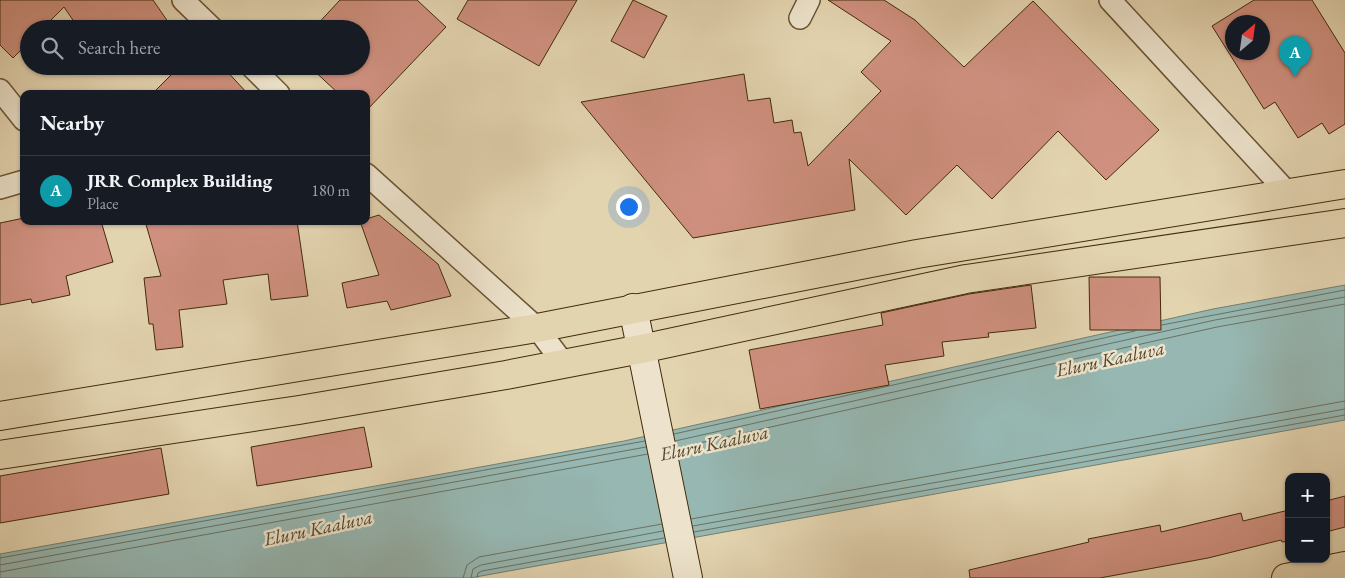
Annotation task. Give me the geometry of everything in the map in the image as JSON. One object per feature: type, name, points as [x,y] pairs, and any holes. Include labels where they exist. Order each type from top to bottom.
[{"type":"main road","points":[[0,416],[537,328],[917,254],[1345,184]]},
{"type":"main road","points":[[0,455],[299,410],[564,364],[966,280],[1345,223]]},
{"type":"main road","points":[[1286,578],[1345,566]]},
{"type":"street","points":[[183,0],[203,20]]},
{"type":"street","points":[[1110,0],[1287,192]]},
{"type":"street","points":[[260,75],[275,90]]},
{"type":"street","points":[[0,90],[20,115]]},
{"type":"street","points":[[370,178],[537,328],[564,364]]},
{"type":"street","points":[[0,188],[20,182]]},
{"type":"street","points":[[633,308],[688,578]]},
{"type":"water","name":"Eluru Kaaluva","points":[[1345,285],[1345,420],[470,578],[0,578],[0,554],[624,441],[1213,309]]},
{"type":"building","points":[[0,0],[153,0],[167,20],[73,20],[64,7],[51,20],[20,20],[20,51],[13,58],[0,45]]},
{"type":"building","points":[[340,0],[417,0],[446,27],[370,107],[370,90],[335,90],[319,75],[370,75],[370,20],[321,20]]},
{"type":"building","points":[[468,0],[577,0],[539,66],[457,19]]},
{"type":"building","points":[[633,0],[667,16],[644,58],[611,41]]},
{"type":"building","points":[[828,0],[884,0],[915,20],[964,67],[1033,1],[1159,130],[1106,180],[1058,131],[992,199],[957,165],[906,215],[849,159],[855,210],[693,238],[581,102],[744,74],[748,101],[770,98],[774,123],[792,120],[794,133],[801,132],[808,166],[881,91],[861,72],[891,41]]},
{"type":"building","points":[[1254,0],[1312,0],[1345,53],[1345,124],[1329,134],[1322,123],[1298,138],[1275,102],[1264,109],[1233,60],[1270,60],[1270,15],[1230,15]]},
{"type":"building","points":[[1225,18],[1225,47],[1212,26]]},
{"type":"building","points":[[171,75],[230,75],[244,90],[156,90]]},
{"type":"building","points":[[379,215],[438,264],[451,296],[391,310],[387,301],[347,308],[342,283],[379,275],[361,225],[370,225],[370,218]]},
{"type":"building","points":[[20,219],[20,225],[102,225],[113,262],[66,276],[70,295],[32,303],[31,299],[0,305],[0,223]]},
{"type":"building","points":[[146,225],[298,225],[308,296],[271,300],[268,274],[223,280],[227,304],[179,310],[183,347],[156,350],[153,324],[149,324],[144,278],[161,276]]},
{"type":"building","points":[[1089,277],[1160,277],[1161,330],[1090,330]]},
{"type":"building","points":[[1031,285],[1036,328],[988,333],[989,337],[942,342],[944,356],[885,365],[889,385],[760,409],[749,350],[883,325],[881,313],[969,294]]},
{"type":"building","points":[[364,427],[372,467],[257,486],[251,447]]},
{"type":"building","points":[[161,448],[169,494],[0,523],[0,476]]},
{"type":"building","points":[[1345,496],[1345,527],[1330,531],[1330,518],[1330,500]]},
{"type":"building","points":[[1285,511],[1285,542],[1281,540],[1208,558],[1100,578],[970,578],[969,570],[1089,542],[1088,539],[1160,525],[1161,532],[1241,513],[1243,521]]},
{"type":"place","name":"JRR Complex Building","points":[[1295,77]]}]
